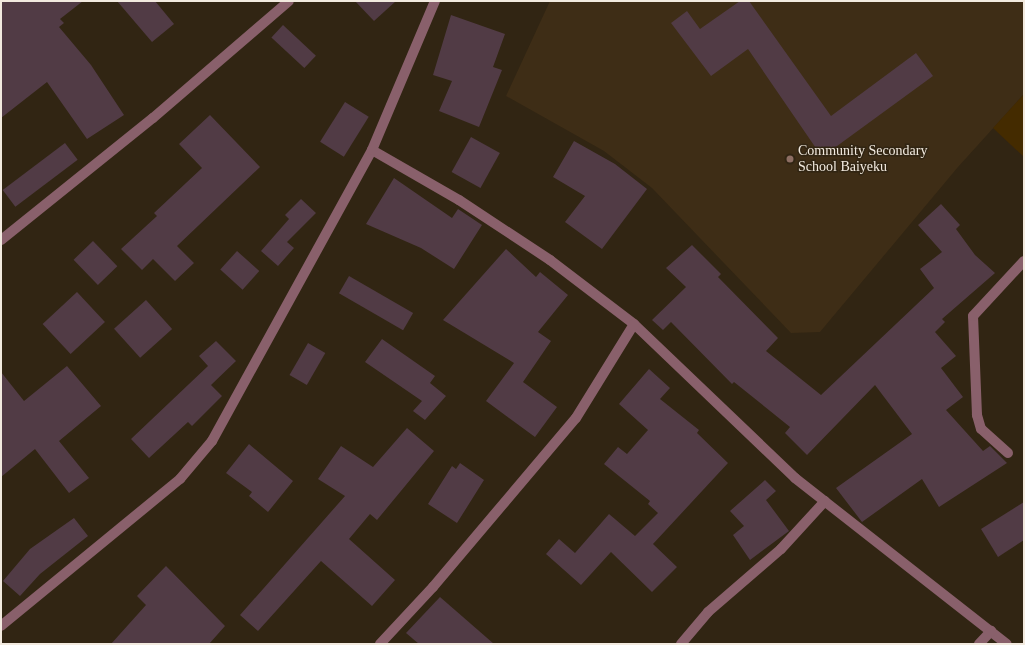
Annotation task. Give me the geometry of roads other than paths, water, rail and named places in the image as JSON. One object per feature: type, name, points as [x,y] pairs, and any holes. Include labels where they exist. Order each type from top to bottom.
[{"type":"street","points":[[1,240],[153,118],[289,1]]},
{"type":"street","points":[[1,626],[180,479],[212,441],[372,150],[435,1]]},
{"type":"street","points":[[372,150],[459,200],[550,260],[634,324],[795,478],[1007,644]]},
{"type":"street","points":[[1008,453],[981,429],[972,323],[973,316],[1024,262]]},
{"type":"street","points":[[380,644],[433,587],[576,418],[634,324]]},
{"type":"street","points":[[681,644],[708,612],[781,549],[825,501]]},
{"type":"street","points":[[979,644],[991,631]]},
{"type":"place","name":"Community Secondary School Baiyeku","points":[[790,159]]}]
